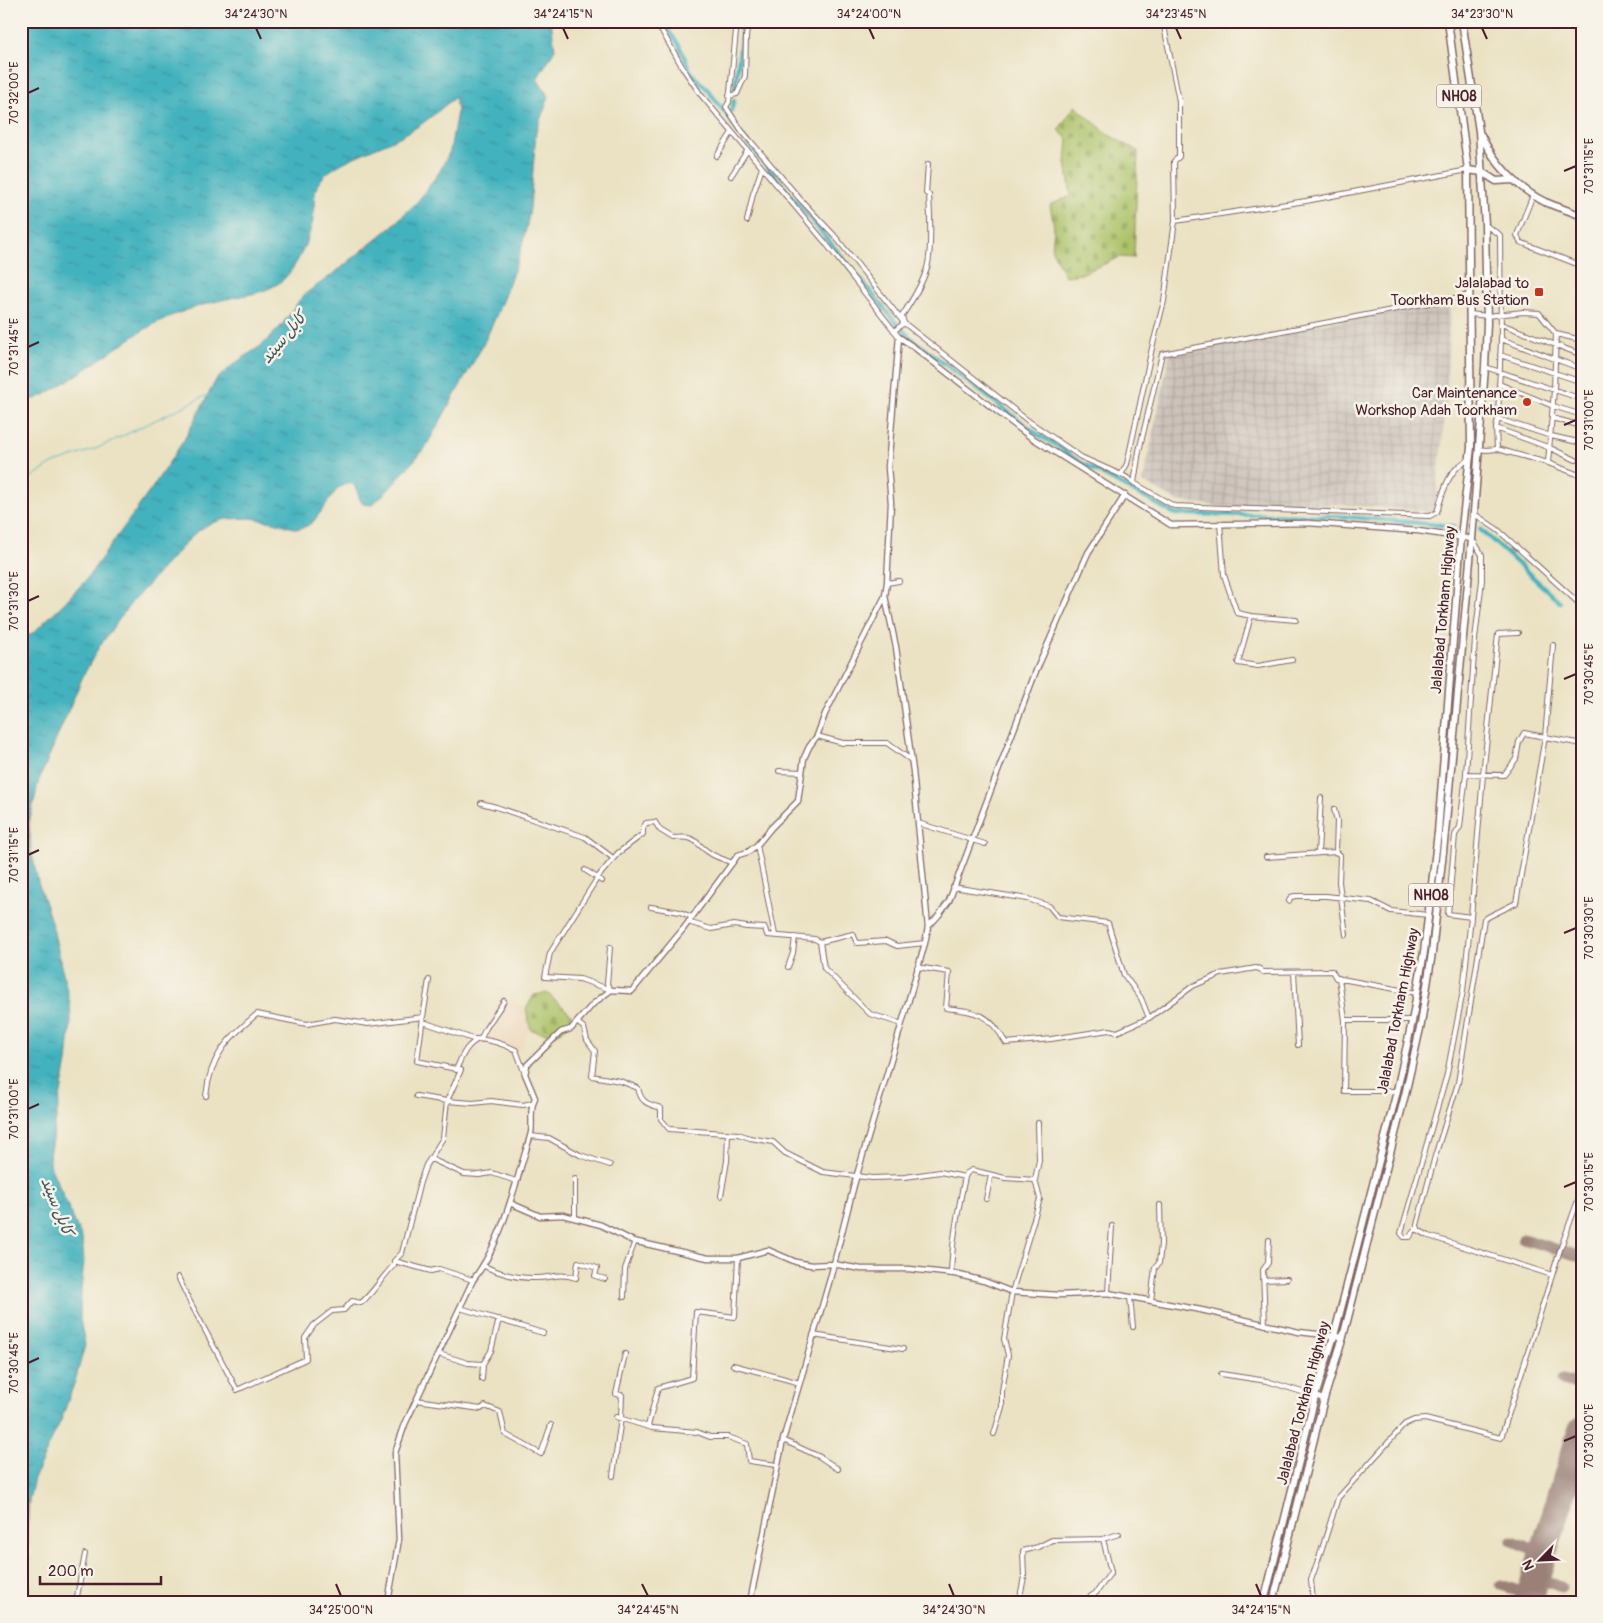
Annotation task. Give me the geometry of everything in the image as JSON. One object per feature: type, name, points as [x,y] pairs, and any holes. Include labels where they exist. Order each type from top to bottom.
[{"type":"highway","name":"NH08","points":[[1448,21],[1468,170]]},
{"type":"highway","name":"NH08","points":[[1273,1602],[1324,1400],[1343,1337],[1405,1095],[1421,1024],[1430,970],[1445,834],[1470,557],[1485,367],[1487,316],[1485,225],[1479,131],[1462,21]]},
{"type":"highway","points":[[1479,131],[1486,148],[1512,180],[1546,202],[1582,216]]},
{"type":"highway","points":[[1468,170],[1482,172],[1496,181],[1512,180]]},
{"type":"highway","name":"Jalalabad Torkham Highway","points":[[1264,1602],[1315,1397],[1334,1336],[1397,1091],[1424,952],[1438,832],[1460,570],[1461,537],[1471,447],[1468,170]]},
{"type":"street","points":[[653,21],[663,33],[701,95],[824,241],[899,337],[1029,436],[1171,525],[1220,523],[1317,524],[1418,531],[1461,537],[1475,544],[1482,555],[1482,580],[1475,639],[1466,774],[1460,827],[1455,836],[1448,914],[1471,918]]},
{"type":"street","points":[[737,21],[729,102],[726,106],[742,131],[834,236],[904,323],[1027,420],[1081,457],[1121,475],[1174,506],[1430,516],[1436,512],[1445,485],[1460,463],[1469,460]]},
{"type":"street","points":[[729,96],[737,94],[745,76],[748,21]]},
{"type":"street","points":[[1121,475],[1127,464],[1164,300],[1175,221],[1174,161],[1179,156],[1179,102],[1163,21]]},
{"type":"street","points":[[717,156],[732,132]]},
{"type":"street","points":[[732,176],[747,151]]},
{"type":"street","points":[[904,323],[902,316],[916,294],[927,269],[930,208],[929,196],[926,193],[928,164]]},
{"type":"street","points":[[747,221],[753,194],[762,168]]},
{"type":"street","points":[[1175,221],[1306,201],[1468,170]]},
{"type":"street","points":[[1533,195],[1517,235],[1520,242],[1582,266]]},
{"type":"street","points":[[1485,225],[1500,235],[1501,339],[1496,428],[1497,449]]},
{"type":"street","points":[[1134,482],[1139,451],[1162,354],[1470,295]]},
{"type":"street","points":[[1470,314],[1487,316],[1523,312],[1539,313],[1556,334],[1582,340]]},
{"type":"street","points":[[894,331],[904,323]]},
{"type":"street","points":[[1501,324],[1582,355]]},
{"type":"street","points":[[1548,463],[1556,334]]},
{"type":"street","points":[[732,863],[711,854],[696,840],[686,837],[673,838],[660,830],[655,822],[646,823],[643,828],[643,834],[613,858],[598,877],[590,893],[550,953],[545,977],[580,979],[611,990],[632,991],[691,919],[738,855],[748,852],[757,845],[798,801],[808,747],[817,736],[825,714],[885,596],[891,503],[888,467],[899,337]]},
{"type":"street","points":[[1501,339],[1582,369]]},
{"type":"street","points":[[1500,355],[1582,382]]},
{"type":"street","points":[[1485,367],[1582,399]]},
{"type":"street","points":[[1498,384],[1553,406],[1582,415]]},
{"type":"street","points":[[1552,418],[1582,426]]},
{"type":"street","points":[[1498,419],[1550,436],[1578,442]]},
{"type":"street","points":[[1496,428],[1576,460]]},
{"type":"street","points":[[1478,449],[1497,449],[1548,463],[1582,476]]},
{"type":"street","points":[[928,927],[949,901],[1036,671],[1088,553],[1125,495]]},
{"type":"street","points":[[1473,512],[1498,530],[1582,606]]},
{"type":"street","points":[[1220,523],[1224,575],[1237,612],[1251,616],[1296,620]]},
{"type":"street","points":[[887,583],[899,581]]},
{"type":"street","points":[[750,1602],[783,1440],[928,927],[911,760],[896,647],[885,596]]},
{"type":"street","points":[[1251,616],[1238,663],[1258,666],[1292,660]]},
{"type":"street","points":[[1418,1228],[1413,1231],[1410,1237],[1404,1237],[1400,1232],[1447,1074],[1463,991],[1498,634],[1518,633]]},
{"type":"street","points":[[1552,1275],[1429,1236],[1418,1230],[1418,1228],[1420,1210],[1458,1083],[1484,919],[1516,903],[1545,737],[1553,645]]},
{"type":"street","points":[[1466,774],[1504,775],[1516,759],[1519,742],[1524,733],[1582,744]]},
{"type":"street","points":[[817,736],[843,743],[886,743],[911,760]]},
{"type":"street","points":[[779,771],[802,772]]},
{"type":"street","points":[[1318,853],[1321,798]]},
{"type":"street","points":[[481,804],[496,807],[585,837],[613,858]]},
{"type":"street","points":[[1334,809],[1337,822],[1336,852]]},
{"type":"street","points":[[918,823],[985,844]]},
{"type":"street","points":[[757,845],[775,935]]},
{"type":"street","points":[[1266,857],[1336,852],[1340,854],[1341,898],[1346,935]]},
{"type":"street","points":[[585,870],[602,881]]},
{"type":"street","points":[[953,887],[1028,899],[1049,906],[1058,917],[1108,923],[1124,975],[1141,998],[1149,1018]]},
{"type":"street","points":[[1288,901],[1294,896],[1341,898],[1371,902],[1391,911],[1428,915]]},
{"type":"street","points":[[651,908],[680,912],[691,919],[691,923],[711,930],[734,925],[765,928],[767,935],[815,939],[820,942],[853,934],[857,943],[864,941],[886,941],[897,946],[925,943]]},
{"type":"street","points":[[788,967],[791,956],[794,953],[795,937]]},
{"type":"street","points":[[820,942],[824,968],[870,1014],[902,1024]]},
{"type":"street","points":[[610,947],[606,984],[611,990]]},
{"type":"street","points":[[917,967],[949,972],[946,1008],[980,1013],[997,1027],[1006,1043],[1109,1030],[1117,1032],[1149,1018],[1193,986],[1221,974],[1256,968],[1260,968],[1263,972],[1332,972],[1336,978],[1417,993]]},
{"type":"street","points":[[1294,972],[1298,1045]]},
{"type":"street","points":[[1339,978],[1344,1020],[1344,1091],[1397,1091]]},
{"type":"street","points":[[178,1277],[188,1300],[237,1390],[306,1360],[305,1338],[314,1325],[332,1311],[344,1310],[352,1301],[361,1303],[371,1295],[394,1265],[394,1261],[402,1253],[426,1165],[444,1138],[447,1101],[461,1070],[417,1062],[429,980]]},
{"type":"street","points":[[525,1074],[527,1065],[533,1058],[561,1032],[571,1028],[592,1004],[611,990]]},
{"type":"street","points":[[456,1070],[465,1050],[473,1041],[481,1038],[504,1001]]},
{"type":"street","points":[[206,1096],[211,1068],[221,1051],[233,1034],[257,1014],[307,1024],[335,1019],[368,1024],[423,1020],[473,1039],[481,1038],[516,1050],[535,1098],[532,1103],[530,1136],[510,1204],[496,1242],[484,1266],[473,1280],[405,1424],[395,1453],[399,1539],[388,1602]]},
{"type":"street","points":[[1344,1020],[1412,1020]]},
{"type":"street","points":[[577,1022],[584,1028],[587,1040],[595,1051],[592,1076],[620,1081],[638,1088],[640,1097],[648,1104],[661,1108],[661,1119],[670,1129],[744,1135],[750,1138],[773,1142],[785,1153],[823,1172],[872,1178],[905,1177],[940,1172],[965,1177]]},
{"type":"street","points":[[416,1096],[473,1103],[491,1102],[523,1105],[532,1103]]},
{"type":"street","points":[[994,1434],[1002,1407],[1002,1392],[1008,1355],[1004,1339],[1012,1292],[1040,1199],[1035,1180],[1039,1160],[1038,1123]]},
{"type":"street","points":[[721,1196],[728,1133]]},
{"type":"street","points":[[530,1136],[550,1138],[580,1155],[610,1165]]},
{"type":"street","points":[[431,1159],[464,1174],[479,1175],[492,1173],[516,1181]]},
{"type":"street","points":[[951,1274],[951,1252],[967,1173],[972,1170],[991,1175],[1035,1180]]},
{"type":"street","points":[[986,1199],[991,1175]]},
{"type":"street","points":[[575,1179],[575,1218]]},
{"type":"street","points":[[1313,1602],[1311,1580],[1338,1498],[1405,1424],[1414,1420],[1426,1419],[1501,1438],[1552,1275],[1582,1189]]},
{"type":"street","points":[[510,1204],[540,1216],[562,1215],[601,1225],[635,1240],[708,1258],[738,1258],[768,1250],[796,1262],[812,1265],[833,1264],[860,1269],[908,1269],[951,1274],[984,1281],[1012,1292],[1059,1295],[1108,1293],[1299,1332],[1343,1337]]},
{"type":"street","points":[[1151,1301],[1155,1268],[1159,1263],[1161,1244],[1160,1205]]},
{"type":"street","points":[[1108,1293],[1112,1226]]},
{"type":"street","points":[[624,1297],[625,1269],[635,1240]]},
{"type":"street","points":[[1265,1325],[1263,1270],[1268,1263],[1270,1240]]},
{"type":"street","points":[[648,1426],[658,1388],[692,1378],[696,1312],[735,1317],[738,1258]]},
{"type":"street","points":[[394,1261],[431,1271],[439,1269],[473,1280]]},
{"type":"street","points":[[484,1266],[497,1272],[534,1278],[565,1274],[576,1278],[578,1262],[597,1268],[595,1276],[605,1278]]},
{"type":"street","points":[[1263,1280],[1287,1279]]},
{"type":"street","points":[[1130,1297],[1133,1327]]},
{"type":"street","points":[[460,1308],[543,1333]]},
{"type":"street","points":[[482,1379],[483,1364],[491,1351],[499,1319]]},
{"type":"street","points":[[813,1335],[903,1349]]},
{"type":"street","points":[[439,1354],[468,1364],[483,1364]]},
{"type":"street","points":[[614,1476],[622,1395],[616,1394],[625,1354]]},
{"type":"street","points":[[733,1365],[800,1384]]},
{"type":"street","points":[[1221,1374],[1267,1381],[1324,1400]]},
{"type":"street","points":[[416,1400],[481,1409],[485,1406],[500,1412],[505,1434],[541,1454],[551,1425]]},
{"type":"street","points":[[616,1417],[652,1428],[697,1432],[710,1437],[728,1437],[747,1444],[749,1460],[777,1465]]},
{"type":"street","points":[[783,1440],[820,1457],[838,1469]]},
{"type":"street","points":[[1019,1602],[1024,1577],[1023,1551],[1038,1547],[1052,1540],[1103,1539],[1119,1534]]},
{"type":"street","points":[[1082,1602],[1096,1593],[1111,1572],[1103,1539]]},
{"type":"street","points":[[76,1602],[85,1554]]},
{"type":"shaded area","points":[[1450,300],[1447,392],[1435,512],[1336,504],[1229,507],[1177,501],[1143,482],[1170,352]]},
{"type":"shaded area","points":[[502,997],[525,1008],[531,1027],[521,1050],[482,1037]]},
{"type":"green space","points":[[1075,106],[1109,135],[1138,151],[1134,258],[1120,257],[1081,274],[1065,276],[1052,250],[1054,227],[1050,205],[1071,196],[1066,162],[1068,139],[1058,130]]},
{"type":"green space","points":[[547,993],[571,1014],[570,1024],[555,1035],[531,1030],[526,1009],[534,995]]},
{"type":"water","name":"کابل سيند","points":[[21,21],[551,21],[555,49],[537,79],[549,97],[536,131],[530,208],[519,257],[483,345],[425,448],[388,490],[372,505],[363,504],[355,487],[349,482],[338,488],[314,521],[307,526],[297,529],[251,518],[225,519],[209,524],[194,534],[131,603],[99,647],[83,676],[39,780],[29,823],[31,850],[38,882],[53,928],[70,1004],[71,1021],[67,1062],[49,1155],[51,1168],[82,1238],[84,1261],[80,1319],[85,1345],[62,1418],[34,1478],[29,1500],[27,1531],[30,1575],[28,1602],[21,1602],[21,640],[34,632],[85,581],[184,440],[216,380],[234,364],[262,345],[281,326],[301,298],[390,228],[418,201],[440,171],[450,151],[457,112],[455,97],[417,127],[339,165],[323,177],[317,187],[313,220],[305,245],[291,271],[273,287],[260,292],[205,304],[162,320],[46,394],[35,399],[21,401]]},
{"type":"waterway","points":[[657,21],[665,26],[679,45],[691,73],[708,90],[738,131],[897,324],[913,340],[1040,436],[1058,446],[1078,461],[1175,514],[1338,516],[1453,526]]},
{"type":"waterway","points":[[735,90],[743,21]]},
{"type":"waterway","points":[[731,111],[734,100]]},
{"type":"waterway","points":[[21,488],[33,476],[52,464],[98,448],[209,394]]},
{"type":"waterway","points":[[1480,529],[1560,602]]},
{"type":"taxiway","points":[[1523,1239],[1582,1257]]},
{"type":"taxiway","points":[[1563,1380],[1582,1386]]},
{"type":"taxiway","points":[[1531,1548],[1542,1545],[1550,1531]]},
{"type":"taxiway","points":[[1512,1541],[1524,1545],[1535,1553],[1537,1571]]},
{"type":"taxiway","points":[[1536,1577],[1561,1587]]},
{"type":"taxiway","points":[[1501,1585],[1530,1595]]},
{"type":"runway","points":[[1528,1602],[1582,1430]]},
{"type":"place","name":"Jalalabad to Toorkham Bus Station","points":[[1539,292]]},
{"type":"place","name":"Car Maintenance Workshop Adah Toorkham","points":[[1527,402]]}]
